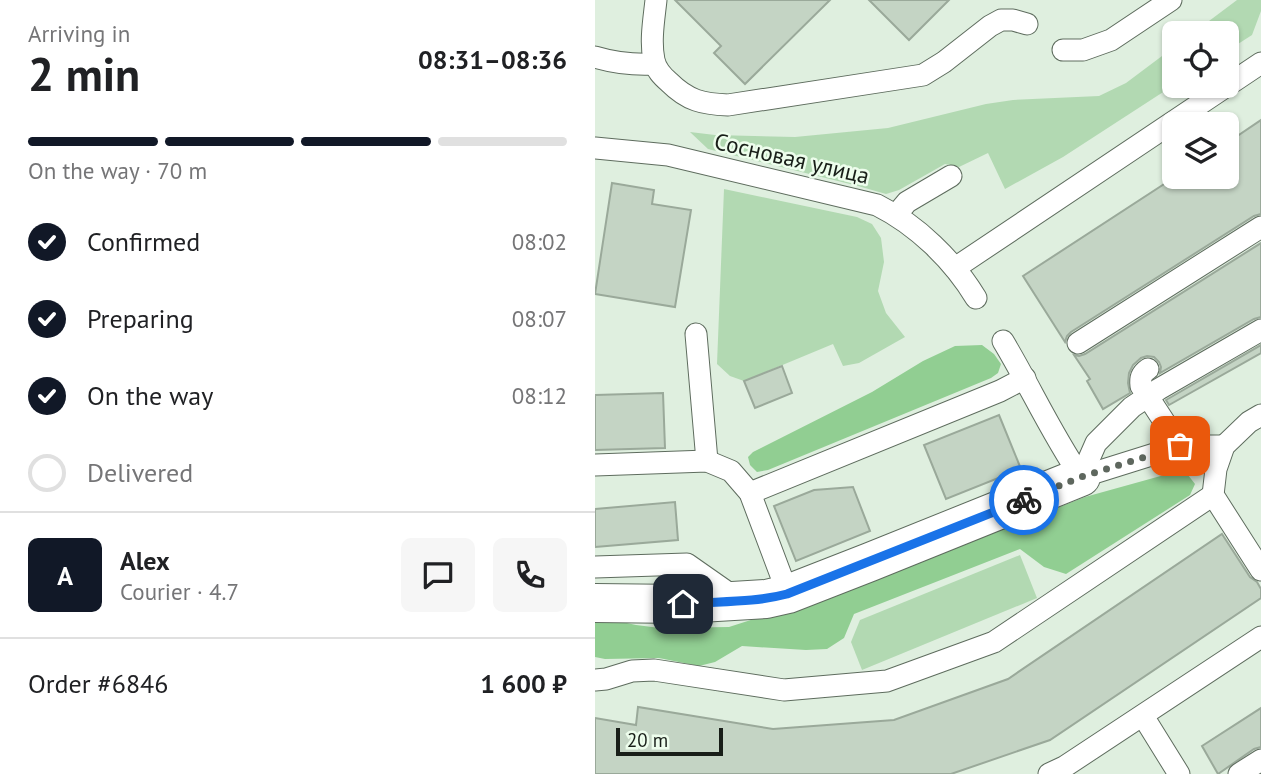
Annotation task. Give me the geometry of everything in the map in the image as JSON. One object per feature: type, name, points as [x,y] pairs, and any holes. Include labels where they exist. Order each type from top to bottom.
[{"type":"street","points":[[595,603],[742,602],[787,594],[1081,477]]},
{"type":"lane","points":[[656,0],[652,30],[654,64],[678,91],[692,100],[709,104],[728,105],[923,75],[1001,20],[1027,24]]},
{"type":"lane","points":[[1063,50],[1083,50],[1111,40],[1171,0]]},
{"type":"lane","points":[[595,57],[637,65],[654,64]]},
{"type":"lane","points":[[955,268],[1261,63]]},
{"type":"lane","name":"Сосновая улица","points":[[595,148],[668,155],[877,205],[896,215],[927,240],[955,268],[976,298]]},
{"type":"lane","points":[[896,215],[907,202],[951,176]]},
{"type":"lane","points":[[1077,343],[1261,227]]},
{"type":"lane","points":[[1081,477],[1096,443],[1112,424],[1147,396],[1261,330]]},
{"type":"lane","points":[[696,334],[707,461]]},
{"type":"lane","points":[[1003,341],[1064,452],[1081,477]]},
{"type":"lane","points":[[1148,369],[1140,379],[1147,396],[1180,446]]},
{"type":"lane","points":[[750,493],[1000,391],[1025,378]]},
{"type":"lane","points":[[1261,415],[1249,422],[1224,446],[1216,469],[1213,495],[1261,570]]},
{"type":"lane","points":[[1081,477],[1180,446],[1224,446]]},
{"type":"lane","points":[[595,465],[707,461],[731,471],[750,493],[787,594]]},
{"type":"lane","points":[[595,680],[632,671],[654,670],[784,690],[887,681],[994,642],[1213,495]]},
{"type":"lane","points":[[595,567],[687,564],[742,602]]},
{"type":"lane","points":[[1049,774],[1143,716],[1261,637]]},
{"type":"lane","points":[[1143,716],[1179,774]]},
{"type":"lane","points":[[1238,774],[1261,760]]},
{"type":"green space","points":[[1237,0],[1261,0],[1261,11],[1252,35],[1239,43],[1239,21],[1209,21]]},
{"type":"green space","points":[[1162,56],[1162,93],[1063,157],[1005,189],[988,153],[959,167],[945,164],[899,190],[886,194],[708,149],[690,132],[795,137],[888,128],[986,104],[1099,96],[1126,83]]},
{"type":"green space","points":[[724,189],[857,217],[872,224],[881,238],[884,262],[878,291],[886,313],[905,337],[859,363],[843,366],[833,344],[744,381],[730,376],[717,364]]},
{"type":"green space","points":[[982,345],[994,354],[1001,364],[998,373],[991,378],[768,470],[757,472],[750,465],[748,457],[753,452],[872,392],[923,361],[955,346]]},
{"type":"green space","points":[[1175,472],[1188,475],[1195,484],[1190,495],[1066,574],[1044,567],[1020,549],[854,614],[844,638],[827,649],[742,646],[715,662],[699,666],[659,658],[595,657],[595,616],[660,628],[729,627],[859,585],[1085,497]]},
{"type":"green space","points":[[1020,555],[1037,598],[862,670],[851,642],[860,620]]},
{"type":"building","points":[[675,0],[830,0],[745,84],[714,53],[721,46]]},
{"type":"building","points":[[869,0],[949,0],[909,40]]},
{"type":"building","points":[[1261,120],[1261,214],[1071,332],[1065,342],[1023,276],[1162,185],[1162,189],[1239,189],[1239,135]]},
{"type":"building","points":[[612,183],[654,190],[652,204],[691,210],[675,307],[595,294]]},
{"type":"building","points":[[1261,243],[1261,317],[1160,373],[1161,367],[1154,357],[1141,358],[1129,373],[1130,393],[1103,409],[1087,381],[1090,379],[1074,355],[1085,354]]},
{"type":"building","points":[[1261,345],[1261,353],[1169,405],[1166,400]]},
{"type":"building","points":[[782,366],[792,393],[755,408],[744,381]]},
{"type":"building","points":[[663,393],[665,448],[595,450],[595,395]]},
{"type":"building","points":[[999,415],[1021,469],[946,499],[924,445]]},
{"type":"building","points":[[853,487],[870,531],[796,561],[774,506],[814,490]]},
{"type":"building","points":[[675,502],[678,540],[595,547],[595,509]]},
{"type":"building","points":[[1222,534],[1250,577],[1257,582],[1261,589],[1261,598],[1050,740],[951,774],[595,774],[595,718],[636,725],[638,707],[773,729],[894,720],[1008,679]]},
{"type":"building","points":[[1261,708],[1261,747],[1218,774],[1202,746]]},
{"type":"way so far","points":[[1024,500],[1081,477],[1180,446]]},
{"type":"route","points":[[683,604],[742,602],[787,594],[1024,500]]}]
